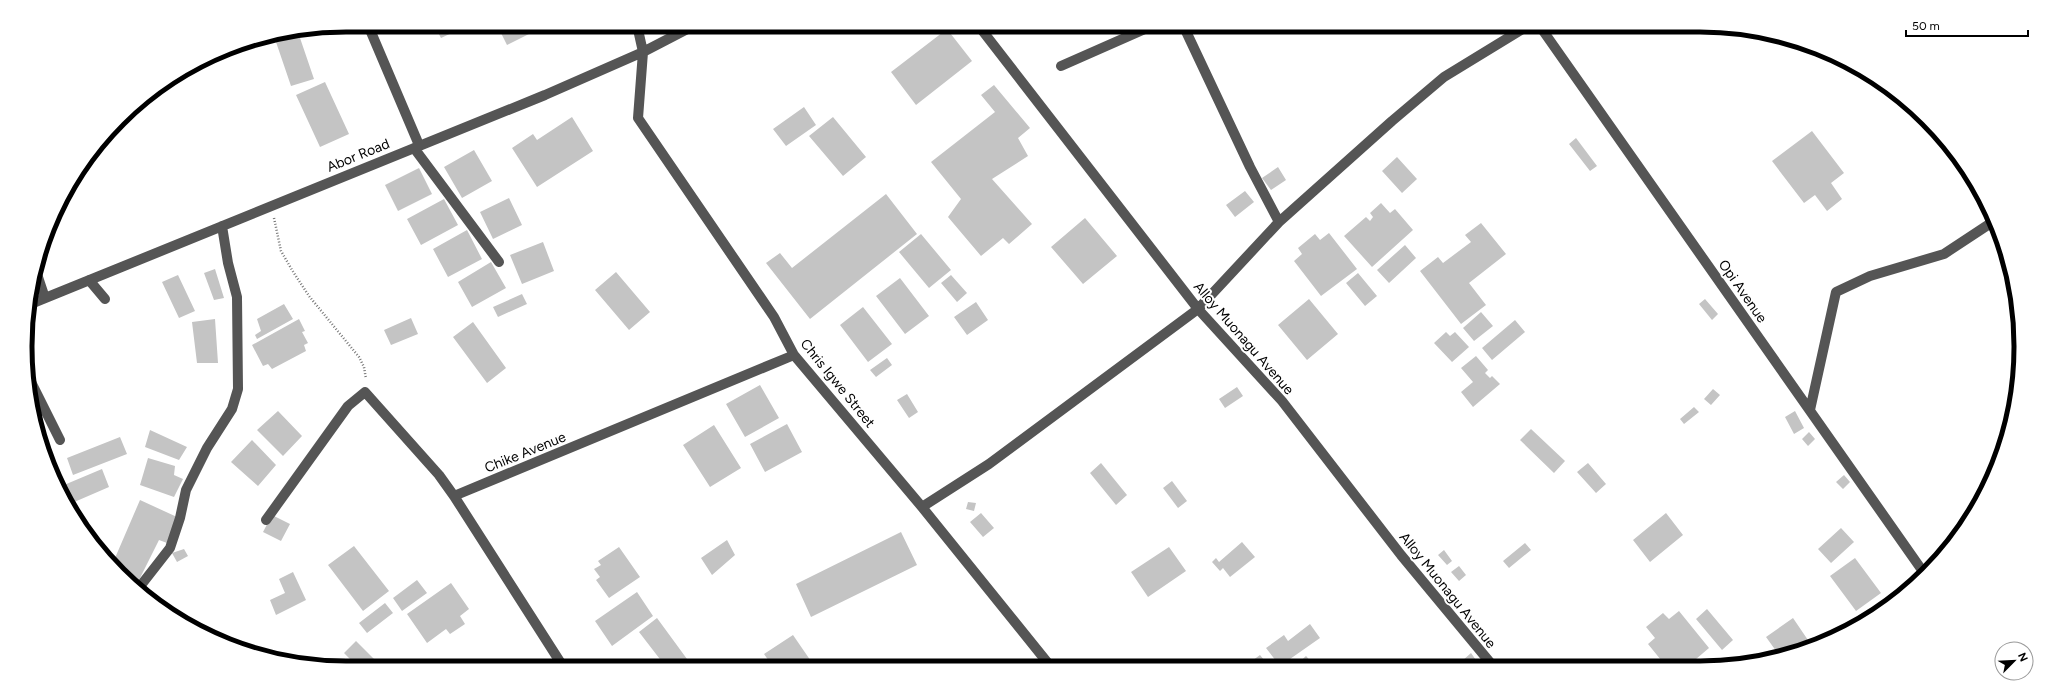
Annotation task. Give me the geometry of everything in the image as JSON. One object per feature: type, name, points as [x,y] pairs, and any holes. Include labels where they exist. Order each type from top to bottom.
[{"type":"street","points":[[371,32],[416,146],[499,262]]},
{"type":"street","name":"Chris Igwe Street","points":[[639,32],[643,52],[638,118],[774,317],[794,355],[922,507],[1046,661]]},
{"type":"street","name":"Abor Road","points":[[35,302],[416,146],[545,95],[643,52],[682,32]]},
{"type":"street","name":"Alloy Muonagu Avenue","points":[[983,32],[1198,309],[1282,402],[1401,555],[1489,661]]},
{"type":"street","points":[[1061,66],[1138,32]]},
{"type":"street","points":[[1186,32],[1250,167],[1279,222]]},
{"type":"street","points":[[922,507],[989,464],[1198,309],[1279,222],[1392,120],[1444,77],[1518,32]]},
{"type":"street","name":"Opi Avenue","points":[[1544,32],[1922,569]]},
{"type":"street","points":[[1810,410],[1836,292],[1870,276],[1944,254],[1989,224]]},
{"type":"street","points":[[142,585],[170,548],[180,518],[186,490],[207,448],[232,409],[238,389],[237,297],[228,263],[222,226]]},
{"type":"street","points":[[39,280],[45,298]]},
{"type":"street","points":[[89,280],[105,299]]},
{"type":"street","name":"Chike Avenue","points":[[454,496],[794,355]]},
{"type":"street","points":[[35,391],[60,440]]},
{"type":"street","points":[[266,520],[348,406],[365,392],[439,475],[454,496],[558,661]]},
{"type":"path","points":[[271,206],[281,251],[309,296],[358,357],[364,367],[365,392]]},
{"type":"building","points":[[438,32],[454,32],[441,38]]},
{"type":"building","points":[[500,32],[533,32],[507,45]]},
{"type":"building","points":[[943,32],[949,32],[972,61],[916,105],[891,72]]},
{"type":"building","points":[[299,36],[314,79],[291,86],[276,42]]},
{"type":"building","points":[[325,82],[349,134],[320,147],[296,95]]},
{"type":"building","points":[[994,85],[1030,128],[1018,138],[1028,156],[992,179],[1032,224],[1009,244],[1003,238],[981,256],[948,217],[961,199],[931,162],[995,112],[981,95]]},
{"type":"building","points":[[804,107],[816,125],[786,146],[773,129]]},
{"type":"building","points":[[572,117],[593,151],[537,187],[512,148],[533,134],[537,140]]},
{"type":"building","points":[[833,117],[866,157],[843,176],[809,136]]},
{"type":"building","points":[[1812,131],[1844,173],[1831,183],[1842,199],[1827,211],[1815,195],[1804,203],[1772,161]]},
{"type":"building","points":[[1576,138],[1597,166],[1590,171],[1569,144]]},
{"type":"building","points":[[474,150],[492,181],[462,198],[444,167]]},
{"type":"building","points":[[1397,157],[1417,179],[1402,193],[1382,171]]},
{"type":"building","points":[[1278,167],[1286,180],[1271,190],[1262,178]]},
{"type":"building","points":[[419,168],[432,194],[398,211],[385,185]]},
{"type":"building","points":[[1245,191],[1254,202],[1235,217],[1226,205]]},
{"type":"building","points":[[886,194],[917,234],[810,319],[766,263],[780,253],[792,268]]},
{"type":"building","points":[[509,198],[522,225],[493,239],[480,212]]},
{"type":"building","points":[[444,199],[458,225],[421,245],[407,219]]},
{"type":"building","points":[[1381,203],[1390,213],[1395,209],[1413,230],[1372,267],[1344,236],[1366,217],[1370,221],[1373,217],[1370,213]]},
{"type":"building","points":[[1085,218],[1117,256],[1083,284],[1051,247]]},
{"type":"building","points":[[1481,223],[1506,254],[1469,283],[1486,305],[1461,324],[1420,271],[1438,257],[1443,263],[1471,242],[1465,235]]},
{"type":"building","points":[[467,230],[482,259],[448,277],[433,249]]},
{"type":"building","points":[[1329,233],[1357,269],[1321,296],[1294,261],[1302,254],[1298,248],[1315,234],[1320,240]]},
{"type":"building","points":[[921,234],[951,270],[929,288],[899,252]]},
{"type":"building","points":[[543,242],[554,271],[522,284],[510,255]]},
{"type":"building","points":[[1405,245],[1416,258],[1389,283],[1377,270]]},
{"type":"building","points":[[491,262],[506,288],[472,307],[458,282]]},
{"type":"building","points":[[215,269],[224,298],[214,300],[204,273]]},
{"type":"building","points":[[616,272],[650,312],[629,330],[595,290]]},
{"type":"building","points":[[1358,273],[1377,296],[1365,306],[1346,283]]},
{"type":"building","points":[[178,275],[195,311],[179,318],[162,282]]},
{"type":"building","points":[[951,275],[967,293],[957,302],[941,283]]},
{"type":"building","points":[[900,278],[929,316],[905,334],[876,296]]},
{"type":"building","points":[[522,294],[527,304],[498,317],[493,307]]},
{"type":"building","points":[[1309,299],[1338,334],[1307,360],[1278,325]]},
{"type":"building","points":[[1705,299],[1718,314],[1712,320],[1699,304]]},
{"type":"building","points":[[976,302],[988,320],[967,335],[954,317]]},
{"type":"building","points":[[284,304],[293,319],[257,339],[255,335],[261,331],[257,319]]},
{"type":"building","points":[[863,307],[892,344],[868,362],[840,325]]},
{"type":"building","points":[[1481,312],[1493,326],[1474,341],[1463,328]]},
{"type":"building","points":[[411,318],[418,334],[391,345],[384,330]]},
{"type":"building","points":[[215,319],[218,363],[197,363],[192,322]]},
{"type":"building","points":[[299,319],[305,331],[302,332],[308,343],[304,345],[306,351],[272,369],[268,364],[263,366],[252,345]]},
{"type":"building","points":[[1515,320],[1525,332],[1492,360],[1482,348]]},
{"type":"building","points":[[473,322],[506,368],[487,383],[453,337]]},
{"type":"building","points":[[1446,332],[1450,336],[1455,332],[1469,347],[1452,362],[1434,343]]},
{"type":"building","points":[[1476,356],[1488,370],[1485,373],[1490,378],[1492,376],[1500,384],[1473,407],[1461,392],[1473,382],[1461,368]]},
{"type":"building","points":[[887,358],[892,365],[876,377],[870,370]]},
{"type":"building","points":[[760,385],[779,418],[745,437],[726,404]]},
{"type":"building","points":[[1237,387],[1243,396],[1225,408],[1219,399]]},
{"type":"building","points":[[1713,389],[1720,395],[1711,405],[1704,399]]},
{"type":"building","points":[[907,394],[918,412],[909,418],[897,400]]},
{"type":"building","points":[[1694,407],[1699,412],[1684,424],[1680,419]]},
{"type":"building","points":[[278,411],[302,436],[283,456],[257,430]]},
{"type":"building","points":[[1795,411],[1804,428],[1794,434],[1785,417]]},
{"type":"building","points":[[787,424],[802,452],[765,472],[750,444]]},
{"type":"building","points":[[714,425],[741,468],[710,487],[683,445]]},
{"type":"building","points":[[1531,429],[1565,461],[1554,473],[1520,440]]},
{"type":"building","points":[[150,430],[187,447],[179,460],[145,447]]},
{"type":"building","points":[[1809,432],[1815,439],[1808,446],[1802,439]]},
{"type":"building","points":[[120,437],[127,454],[73,475],[67,458]]},
{"type":"building","points":[[252,440],[276,465],[258,486],[231,462]]},
{"type":"building","points":[[148,458],[175,466],[174,475],[183,479],[174,497],[140,485]]},
{"type":"building","points":[[1101,463],[1127,495],[1116,505],[1090,473]]},
{"type":"building","points":[[1588,463],[1606,484],[1596,493],[1577,472]]},
{"type":"building","points":[[102,469],[109,487],[73,502],[64,485]]},
{"type":"building","points":[[1844,475],[1850,482],[1843,489],[1836,482]]},
{"type":"building","points":[[1172,481],[1187,501],[1178,508],[1163,488]]},
{"type":"building","points":[[140,500],[177,517],[167,543],[159,540],[138,582],[115,559]]},
{"type":"building","points":[[968,502],[976,503],[974,511],[966,509]]},
{"type":"building","points":[[981,513],[994,528],[983,537],[970,522]]},
{"type":"building","points":[[1666,513],[1683,535],[1650,562],[1633,540]]},
{"type":"building","points":[[272,515],[290,524],[281,541],[263,532]]},
{"type":"building","points":[[1841,528],[1854,542],[1831,563],[1818,549]]},
{"type":"building","points":[[901,532],[917,565],[811,617],[796,584]]},
{"type":"building","points":[[727,540],[735,555],[712,575],[701,558]]},
{"type":"building","points":[[1242,542],[1255,557],[1230,577],[1223,568],[1220,571],[1212,562],[1216,558],[1219,562]]},
{"type":"building","points":[[1525,543],[1531,550],[1509,568],[1503,561]]},
{"type":"building","points":[[354,546],[389,591],[363,611],[328,565]]},
{"type":"building","points":[[619,547],[640,577],[609,598],[596,580],[600,577],[594,569],[601,565],[598,561]]},
{"type":"building","points":[[1169,547],[1186,571],[1148,597],[1131,572]]},
{"type":"building","points":[[184,549],[188,556],[177,562],[172,553]]},
{"type":"building","points":[[1444,550],[1452,561],[1447,565],[1438,555]]},
{"type":"building","points":[[1855,558],[1881,593],[1856,611],[1830,576]]},
{"type":"building","points":[[1459,566],[1466,575],[1459,581],[1451,572]]},
{"type":"building","points":[[293,572],[306,600],[276,615],[270,600],[285,593],[279,579]]},
{"type":"building","points":[[417,580],[427,593],[402,611],[393,598]]},
{"type":"building","points":[[451,583],[469,609],[460,616],[465,624],[450,634],[446,629],[427,643],[407,614]]},
{"type":"building","points":[[637,592],[653,616],[612,646],[595,621]]},
{"type":"building","points":[[385,603],[393,613],[367,633],[359,623]]},
{"type":"building","points":[[1707,609],[1733,640],[1722,650],[1696,619]]},
{"type":"building","points":[[1679,611],[1709,648],[1694,661],[1662,661],[1648,644],[1655,638],[1646,627],[1663,613],[1669,619]]},
{"type":"building","points":[[657,618],[687,659],[684,661],[661,661],[639,632]]},
{"type":"building","points":[[1793,618],[1809,641],[1776,651],[1766,637]]},
{"type":"building","points":[[1310,624],[1320,638],[1287,661],[1276,661],[1266,648],[1284,635],[1288,641]]},
{"type":"building","points":[[793,635],[811,661],[769,661],[764,654]]},
{"type":"building","points":[[356,641],[376,661],[352,661],[344,653]]},
{"type":"building","points":[[1471,653],[1477,661],[1462,661]]},
{"type":"building","points":[[1260,655],[1265,661],[1252,661]]},
{"type":"building","points":[[1306,656],[1310,661],[1300,661]]}]
